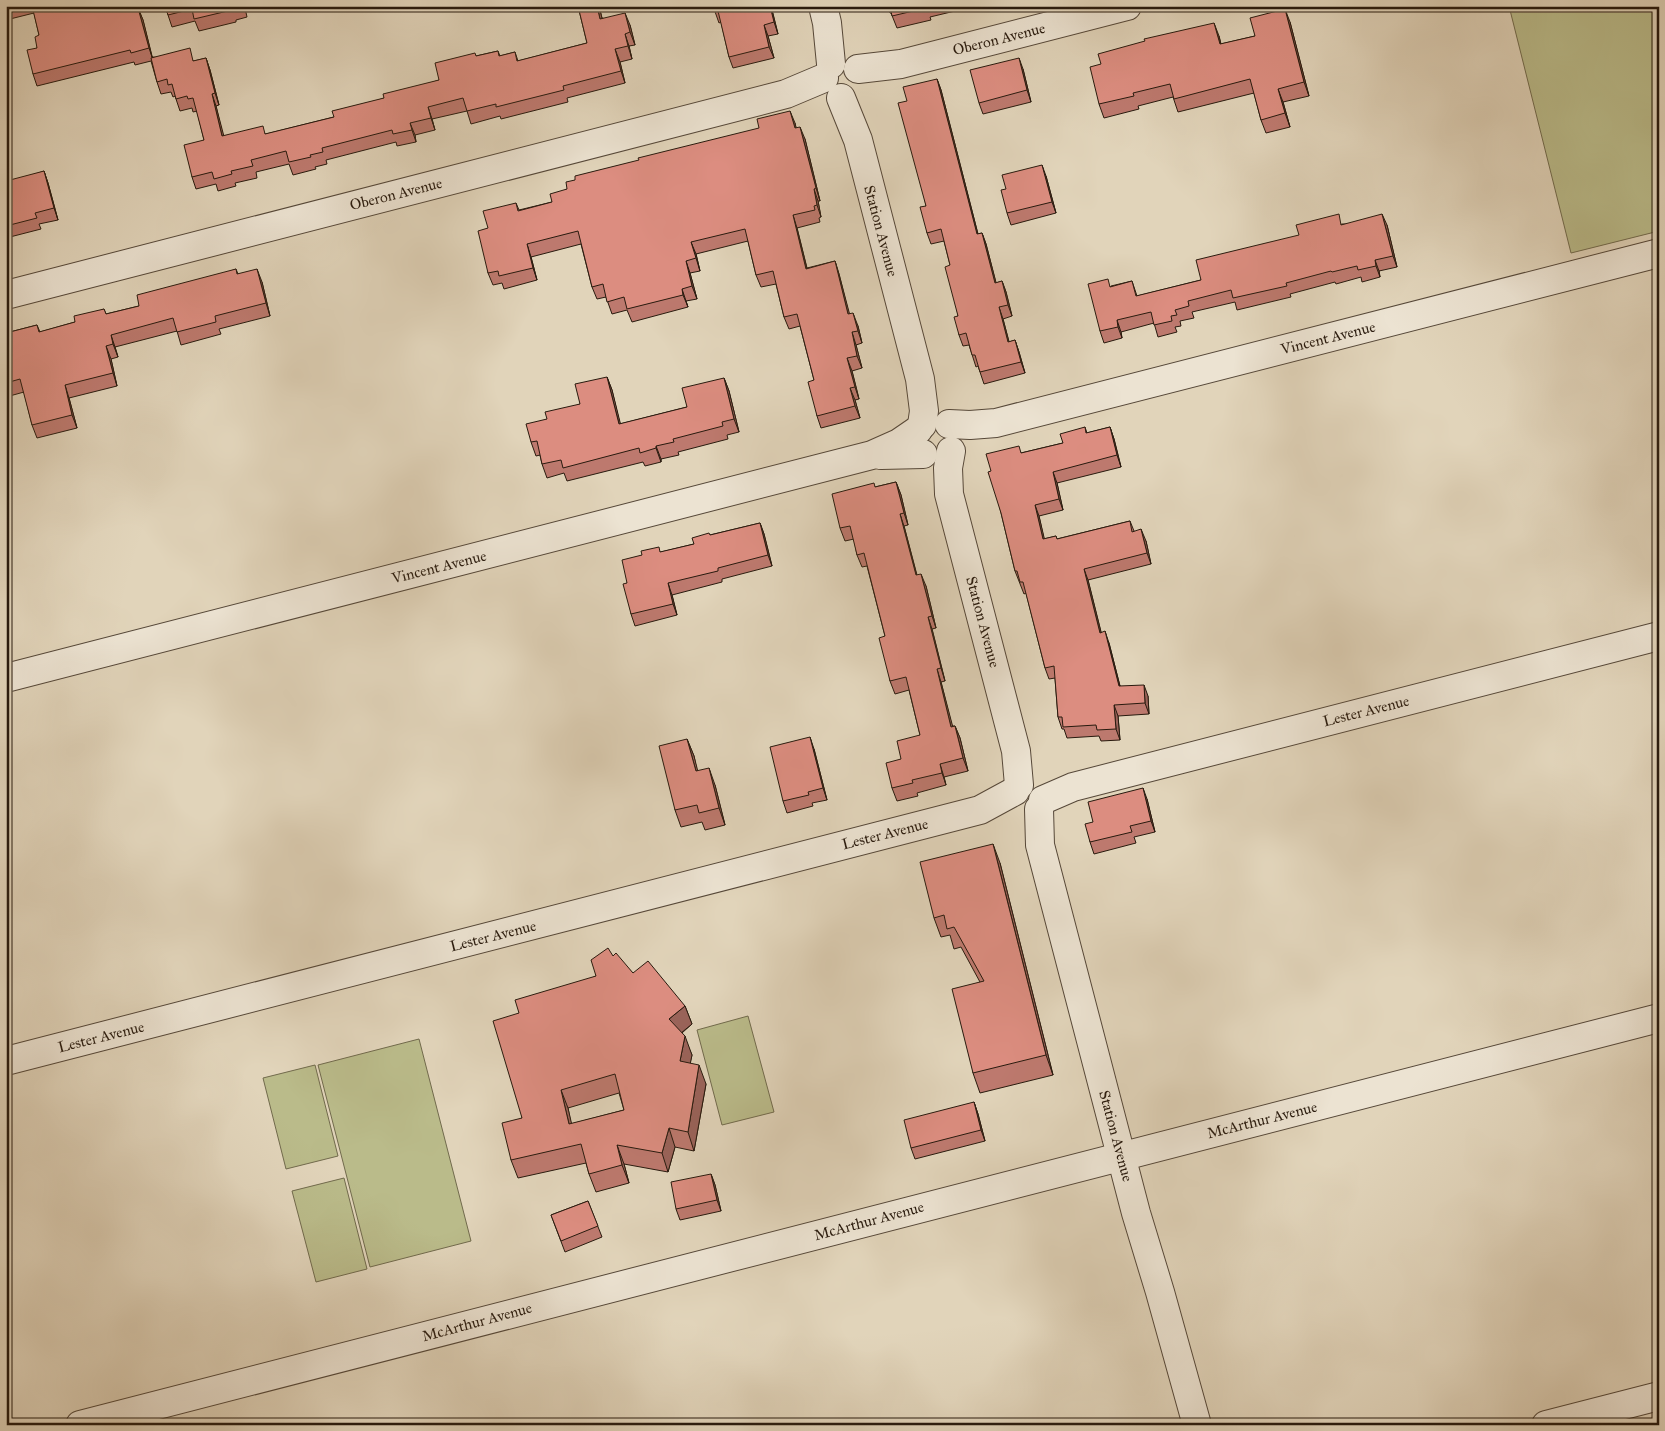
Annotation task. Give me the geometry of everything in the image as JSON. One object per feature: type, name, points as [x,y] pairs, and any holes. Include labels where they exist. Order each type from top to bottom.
[{"type":"street","name":"Oberon Avenue","points":[[6,295],[1126,6]]},
{"type":"street","name":"Station Avenue","points":[[825,14],[920,380],[932,405],[936,438],[936,468],[949,494],[1136,1213],[1182,1367],[1196,1425]]},
{"type":"street","name":"Vincent Avenue","points":[[6,678],[872,455],[899,443],[936,438],[996,423],[1659,253]]},
{"type":"street","name":"Lester Avenue","points":[[6,1061],[1659,636]]},
{"type":"street","name":"McArthur Avenue","points":[[80,1425],[1659,1018]]},
{"type":"street","points":[[1546,1425],[1659,1396]]},
{"type":"green space","points":[[1509,6],[1659,6],[1659,231],[1571,253]]},
{"type":"green space","points":[[748,1016],[774,1112],[722,1125],[697,1030]]},
{"type":"green space","points":[[419,1039],[471,1241],[370,1267],[318,1065]]},
{"type":"green space","points":[[315,1065],[338,1156],[286,1169],[263,1078]]},
{"type":"green space","points":[[344,1178],[367,1269],[316,1282],[292,1191]]},
{"type":"building","points":[[32,6],[125,6],[126,11],[138,8],[149,48],[131,53],[130,50],[33,74],[27,50],[37,48],[35,37],[39,35]]},
{"type":"building","points":[[165,6],[237,6],[231,8],[232,10],[194,19],[192,9],[168,15]]},
{"type":"building","points":[[578,6],[597,6],[600,19],[625,13],[630,32],[625,34],[628,46],[615,49],[621,71],[563,86],[564,90],[496,107],[496,104],[467,111],[463,98],[428,107],[431,118],[410,123],[412,130],[393,134],[392,130],[322,148],[323,152],[289,162],[286,151],[251,160],[253,166],[231,171],[232,174],[214,179],[212,172],[192,177],[184,145],[204,140],[193,98],[188,99],[187,96],[176,99],[172,84],[168,85],[167,79],[157,82],[151,58],[190,48],[193,61],[206,58],[215,93],[212,94],[222,136],[263,126],[265,134],[334,117],[332,111],[384,98],[383,94],[439,80],[435,63],[475,53],[476,56],[498,51],[499,56],[515,52],[517,61],[587,43]]},
{"type":"building","points":[[713,6],[770,6],[774,22],[764,25],[769,47],[729,57],[718,11],[715,12]]},
{"type":"building","points":[[890,6],[926,6],[926,8],[892,16]]},
{"type":"building","points":[[1285,9],[1304,82],[1278,89],[1285,113],[1261,120],[1250,79],[1174,99],[1170,84],[1133,93],[1134,96],[1099,104],[1090,67],[1101,64],[1098,54],[1145,41],[1144,39],[1214,23],[1220,44],[1255,36],[1250,18]]},
{"type":"building","points":[[1019,58],[1027,90],[979,103],[970,70]]},
{"type":"building","points":[[937,79],[977,234],[982,233],[995,283],[1002,281],[1008,305],[999,307],[1008,342],[1015,340],[1021,362],[980,372],[975,355],[972,355],[966,333],[959,335],[954,317],[958,316],[945,267],[950,265],[941,229],[927,233],[920,207],[926,206],[898,103],[907,101],[903,87]]},
{"type":"building","points":[[790,111],[795,128],[800,127],[816,188],[814,189],[817,205],[814,206],[815,210],[793,215],[806,269],[835,261],[848,314],[853,313],[858,331],[852,332],[857,356],[847,358],[855,387],[850,388],[855,406],[817,416],[808,382],[814,380],[797,314],[784,317],[773,271],[756,275],[745,229],[691,242],[696,258],[686,261],[692,286],[682,289],[683,295],[627,309],[624,297],[607,302],[603,284],[592,287],[578,231],[527,244],[533,268],[499,276],[498,271],[488,273],[478,231],[488,228],[483,211],[516,203],[518,211],[552,202],[550,194],[567,189],[566,182],[575,180],[575,176],[639,160],[638,158],[759,128],[757,119]]},
{"type":"building","points":[[1042,165],[1052,202],[1007,213],[1001,190],[1006,189],[1002,175]]},
{"type":"building","points":[[44,171],[54,208],[35,213],[37,218],[6,226],[6,185],[11,184],[10,180]]},
{"type":"building","points":[[1339,214],[1341,225],[1382,214],[1393,256],[1375,260],[1376,266],[1358,270],[1357,266],[1331,271],[1286,283],[1287,286],[1233,298],[1231,290],[1188,301],[1189,306],[1175,310],[1177,315],[1171,316],[1172,321],[1154,325],[1151,312],[1117,320],[1118,327],[1100,331],[1088,284],[1108,279],[1110,287],[1132,281],[1136,296],[1201,280],[1196,260],[1299,235],[1296,225]]},
{"type":"building","points":[[236,269],[237,274],[257,269],[266,303],[215,316],[216,322],[177,332],[173,318],[111,335],[113,344],[106,346],[113,373],[65,385],[72,415],[32,425],[20,379],[6,383],[6,333],[37,325],[39,332],[75,322],[74,316],[104,309],[106,314],[139,306],[137,295]]},
{"type":"building","points":[[607,377],[619,424],[687,407],[682,388],[724,378],[734,419],[722,422],[723,426],[673,439],[674,442],[656,446],[656,448],[640,453],[639,448],[563,468],[561,460],[542,464],[537,441],[531,442],[526,424],[547,419],[545,412],[580,404],[575,384]]},
{"type":"building","points":[[1085,427],[1086,433],[1110,427],[1117,455],[1053,472],[1059,499],[1035,505],[1043,539],[1056,536],[1057,539],[1130,521],[1132,532],[1141,529],[1147,553],[1084,569],[1100,633],[1105,631],[1119,686],[1144,685],[1145,703],[1114,705],[1116,729],[1097,730],[1096,725],[1063,727],[1062,717],[1058,717],[1054,666],[1045,668],[1023,582],[1020,582],[1017,571],[1015,571],[1001,513],[988,472],[991,471],[986,454],[1019,446],[1021,453],[1063,443],[1060,434]]},
{"type":"building","points":[[896,482],[904,513],[900,514],[916,575],[921,574],[932,616],[928,617],[941,668],[937,669],[951,727],[955,726],[963,758],[940,764],[942,773],[912,780],[913,783],[892,788],[886,763],[901,759],[897,741],[920,735],[906,677],[890,681],[879,638],[885,636],[864,553],[857,555],[850,526],[840,528],[832,494],[874,483],[875,487]]},
{"type":"building","points":[[760,523],[768,555],[718,568],[718,571],[668,583],[673,604],[631,614],[623,584],[627,583],[622,560],[642,555],[641,551],[659,547],[660,552],[694,544],[692,538]]},
{"type":"building","points":[[810,737],[823,788],[808,792],[809,795],[783,801],[770,747]]},
{"type":"building","points":[[687,739],[696,771],[709,768],[719,808],[699,813],[697,805],[675,810],[659,746]]},
{"type":"building","points":[[1143,788],[1151,821],[1130,826],[1132,832],[1090,842],[1085,824],[1093,822],[1088,802]]},
{"type":"building","points":[[993,844],[1046,1055],[973,1073],[952,989],[984,981],[954,927],[947,929],[944,915],[934,918],[920,862]]},
{"type":"building","points":[[608,948],[613,956],[616,953],[633,973],[648,961],[685,1006],[669,1019],[685,1036],[680,1061],[699,1065],[688,1132],[669,1128],[662,1153],[617,1145],[622,1165],[589,1174],[581,1144],[511,1160],[502,1123],[522,1118],[493,1021],[519,1013],[515,1000],[596,976],[591,960]],"holes":[[[615,1074],[624,1110],[569,1124],[561,1090]]]},
{"type":"building","points":[[974,1102],[981,1130],[911,1148],[904,1120]]},
{"type":"building","points":[[711,1174],[717,1200],[676,1209],[671,1182]]},
{"type":"building","points":[[588,1201],[598,1226],[561,1241],[551,1215]]}]
